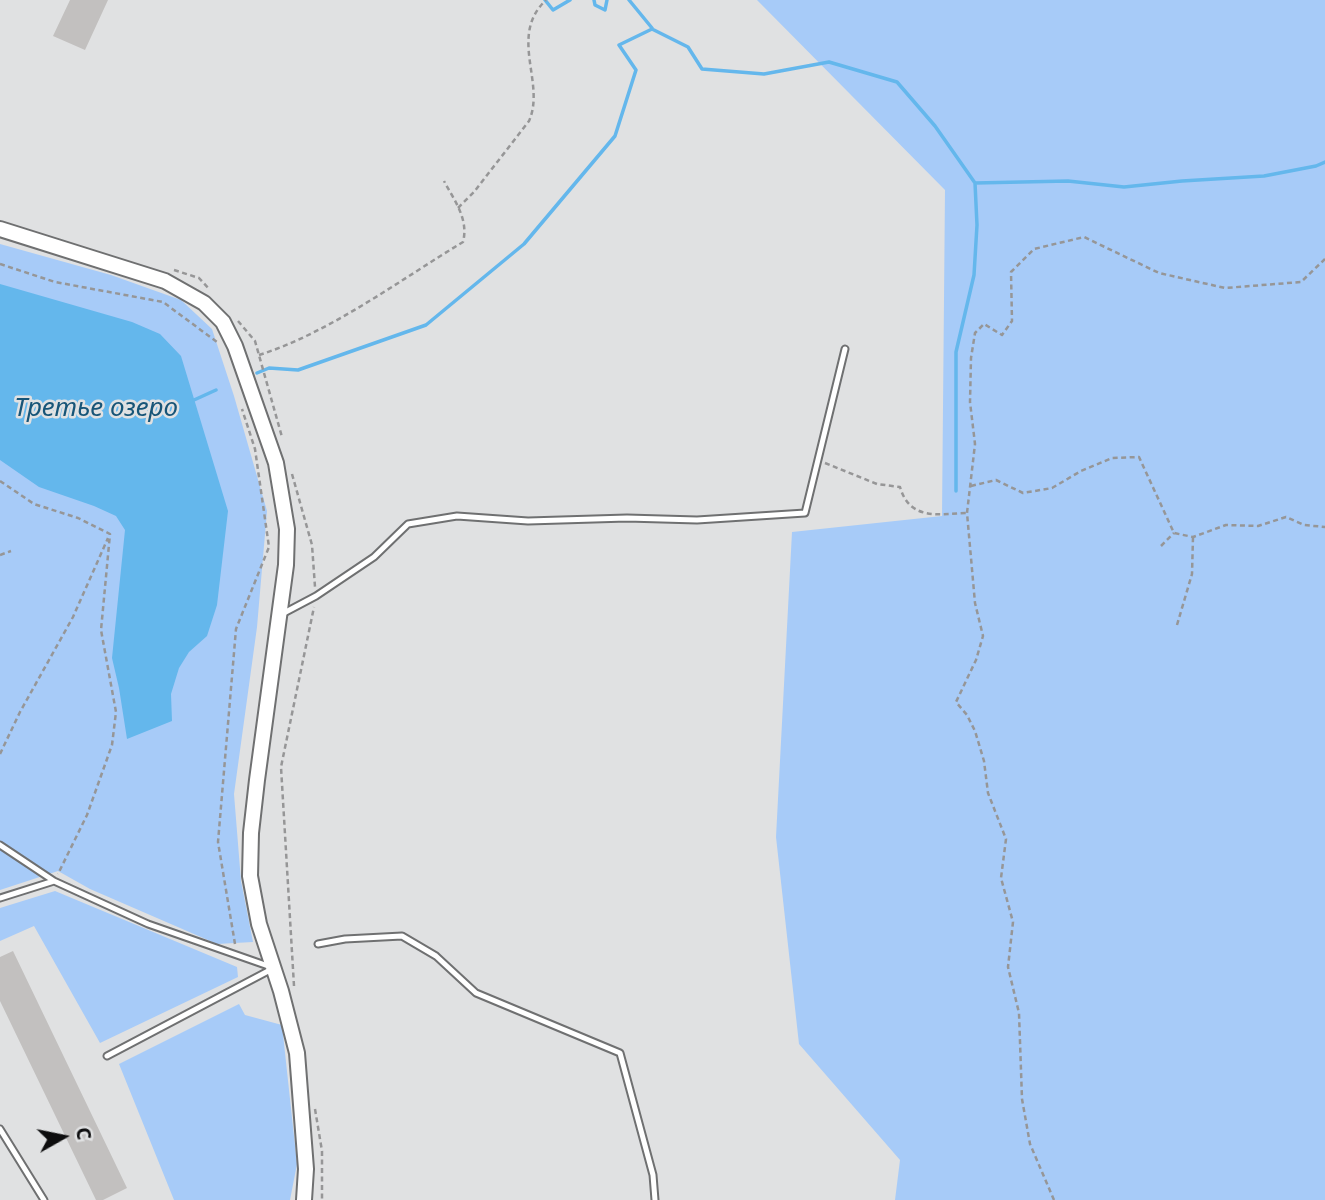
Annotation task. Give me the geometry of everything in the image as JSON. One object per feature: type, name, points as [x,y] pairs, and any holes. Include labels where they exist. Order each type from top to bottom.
[{"type":"street","points":[[0,229],[165,281],[204,303],[223,322],[235,346],[276,463],[287,529],[286,565],[257,780],[251,832],[250,876],[259,925],[275,968],[297,1053],[306,1169],[304,1200]]},
{"type":"lane","points":[[280,615],[316,596],[374,557],[408,524],[457,516],[528,521],[627,518],[697,520],[805,513],[845,349]]},
{"type":"lane","points":[[0,845],[54,881],[148,924],[275,968]]},
{"type":"lane","points":[[0,898],[54,881]]},
{"type":"lane","points":[[317,944],[345,939],[402,936],[436,956],[476,993],[620,1053],[653,1175],[655,1200]]},
{"type":"lane","points":[[107,1056],[275,968]]},
{"type":"lane","points":[[0,1129],[44,1200]]},
{"type":"path","points":[[458,208],[474,192],[529,121],[535,107],[529,68],[531,19],[546,0]]},
{"type":"path","points":[[259,355],[287,346],[320,329],[463,242],[466,231],[444,181]]},
{"type":"path","points":[[1055,1200],[1030,1144],[1022,1099],[1019,1013],[1008,967],[1013,922],[1001,878],[1006,838],[988,793],[984,761],[975,731],[956,702],[976,660],[983,636],[974,593],[967,513],[975,444],[970,402],[971,358],[975,333],[984,324],[1002,335],[1013,321],[1011,272],[1034,249],[1084,237],[1159,273],[1225,288],[1301,282],[1325,259]]},
{"type":"path","points":[[0,264],[55,282],[163,302],[221,345]]},
{"type":"path","points":[[260,360],[267,383]]},
{"type":"path","points":[[237,956],[218,842],[236,629],[269,547],[255,449],[242,410]]},
{"type":"path","points":[[971,486],[996,480],[1023,493],[1052,488],[1081,471],[1112,458],[1139,457],[1174,533]]},
{"type":"path","points":[[818,460],[877,484],[900,487],[905,502],[918,512],[967,513]]},
{"type":"path","points":[[0,481],[34,504],[78,518],[110,534]]},
{"type":"path","points":[[1174,533],[1193,537],[1226,525],[1258,526],[1286,517],[1304,525],[1325,527]]},
{"type":"path","points":[[1161,546],[1174,533]]},
{"type":"path","points":[[0,754],[20,712],[73,617],[110,534]]},
{"type":"path","points":[[54,881],[87,815],[111,745],[116,712],[101,629],[110,534]]},
{"type":"path","points":[[1177,625],[1192,574],[1193,537]]},
{"type":"path","points":[[0,555],[11,551]]},
{"type":"path","points":[[281,766],[296,996]]},
{"type":"path","points":[[314,1098],[321,1151],[322,1200]]},
{"type":"shaded area","points":[[757,0],[1325,0],[1325,1200],[895,1200],[900,1160],[799,1044],[776,837],[792,532],[942,516],[945,190]]},
{"type":"shaded area","points":[[0,244],[111,275],[181,300],[212,329],[267,511],[257,627],[234,794],[241,881],[253,942],[217,944],[90,889],[58,871],[0,890]]},
{"type":"shaded area","points":[[55,891],[237,967],[238,977],[100,1043],[34,926],[0,941],[0,908]]},
{"type":"shaded area","points":[[239,1004],[245,1015],[282,1025],[297,1164],[290,1200],[174,1200],[119,1064]]},
{"type":"water","name":"Третье озеро","points":[[0,284],[132,322],[160,334],[181,356],[228,511],[217,605],[207,636],[189,652],[179,668],[171,694],[172,721],[127,739],[112,658],[125,530],[116,516],[39,487],[0,460]]},
{"type":"building","points":[[70,0],[108,0],[85,50],[53,36]]},
{"type":"building","points":[[13,951],[127,1188],[103,1200],[96,1200],[0,1001],[0,957]]},
{"type":"waterway","points":[[545,0],[553,10],[570,0]]},
{"type":"waterway","points":[[594,0],[595,5],[605,10],[607,0]]},
{"type":"waterway","points":[[629,0],[652,28]]},
{"type":"waterway","points":[[257,373],[269,368],[298,370],[426,325],[524,244],[615,136],[636,70],[619,45],[652,29],[688,47],[702,69],[764,74],[829,62],[897,82],[935,126],[975,183],[1068,181],[1124,187],[1264,176],[1325,162]]},
{"type":"waterway","points":[[956,491],[956,352],[974,275],[977,225],[975,183]]},
{"type":"waterway","points":[[194,400],[216,390]]}]
